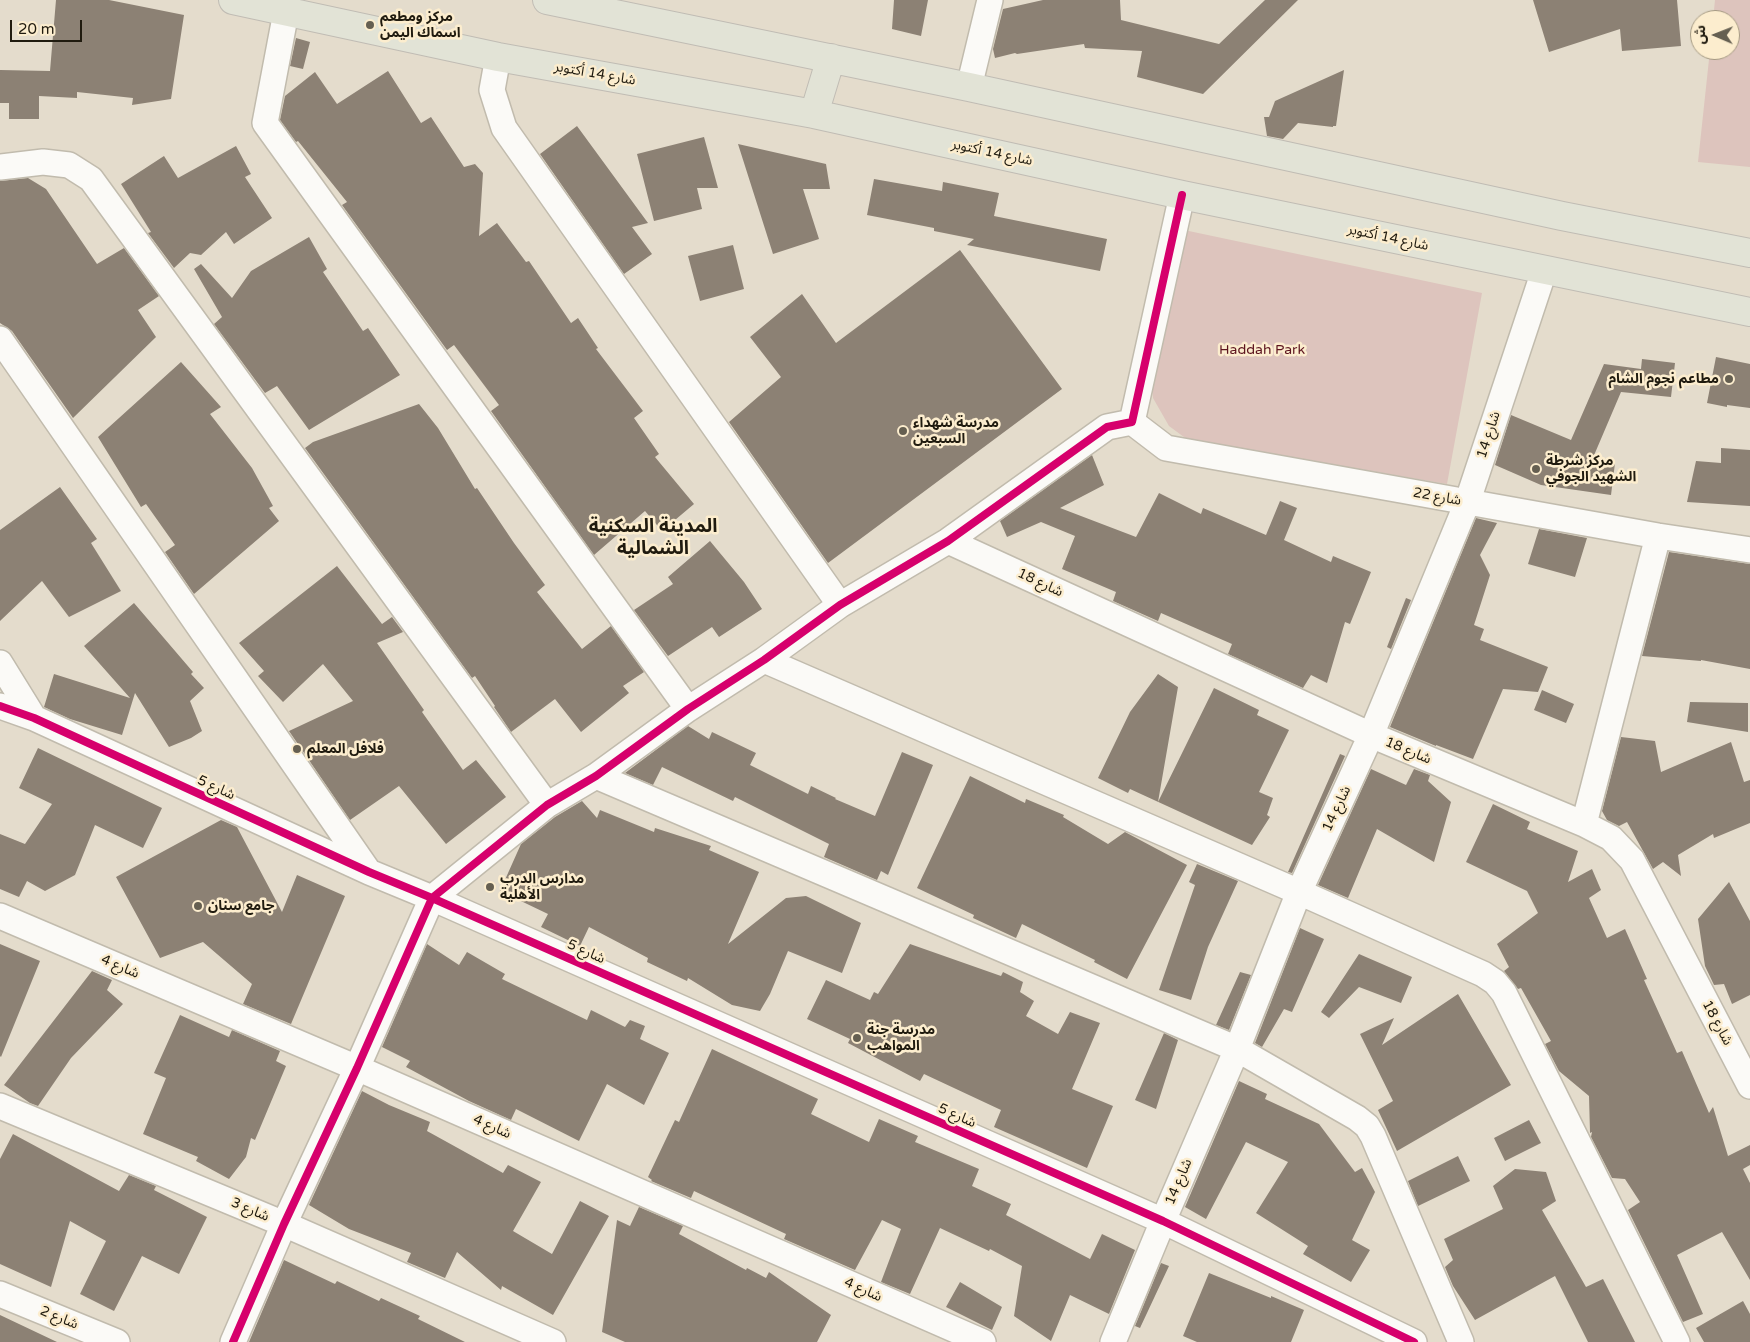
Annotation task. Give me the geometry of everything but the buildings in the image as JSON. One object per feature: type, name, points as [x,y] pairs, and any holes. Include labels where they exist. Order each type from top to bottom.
[{"type":"main road","name":"شارع 14 أكتوبر","points":[[233,0],[498,57],[814,114],[1182,195],[1750,312]]},
{"type":"main road","points":[[547,0],[969,86],[1562,216],[1750,253]]},
{"type":"main road","points":[[814,114],[831,58]]},
{"type":"street","points":[[969,86],[990,0]]},
{"type":"street","points":[[286,12],[265,123],[688,709]]},
{"type":"street","points":[[498,57],[492,90],[504,128],[840,605]]},
{"type":"street","points":[[0,167],[43,162],[69,165],[91,179],[547,805]]},
{"type":"street","points":[[233,1342],[284,1224],[357,1068],[432,898],[547,805],[596,776],[688,709],[764,660],[840,605],[948,541],[1107,427],[1132,422],[1182,195]]},
{"type":"street","name":"شارع 14","points":[[1113,1342],[1162,1221],[1238,1048],[1298,892],[1371,735],[1467,503],[1544,271]]},
{"type":"street","points":[[0,339],[369,872]]},
{"type":"street","name":"شارع 22","points":[[1132,422],[1166,448],[1467,503],[1750,550]]},
{"type":"street","points":[[1584,824],[1658,536]]},
{"type":"street","name":"شارع 18","points":[[948,541],[1371,735],[1584,824],[1611,838],[1632,860],[1750,1086]]},
{"type":"street","points":[[764,660],[1298,892],[1483,974],[1496,982],[1508,1002],[1677,1342]]},
{"type":"street","points":[[0,663],[34,718]]},
{"type":"street","name":"شارع 5","points":[[0,706],[34,718],[369,872],[432,898],[1162,1221],[1414,1342]]},
{"type":"street","points":[[596,776],[1238,1048],[1357,1118],[1367,1126],[1373,1136],[1461,1342]]},
{"type":"street","name":"شارع 4","points":[[0,916],[357,1068],[983,1342]]},
{"type":"street","name":"شارع 3","points":[[0,1106],[284,1224],[553,1342]]},
{"type":"street","name":"شارع 2","points":[[0,1294],[117,1342]]},
{"type":"green space","points":[[1715,0],[1750,0],[1750,167],[1698,162],[1709,60],[1740,60],[1740,10],[1714,10]]},
{"type":"green space","name":"Haddah Park","points":[[1184,230],[1482,293],[1447,484],[1188,440],[1169,426],[1153,398],[1150,365]]},
{"type":"cycle path","points":[[233,1342],[284,1224],[357,1068],[432,898],[547,805],[596,776],[688,709],[764,660],[840,605],[948,541],[1107,427],[1132,422],[1182,195]]},
{"type":"cycle path","points":[[0,706],[34,718],[369,872],[432,898],[1163,1221],[1414,1342]]},
{"type":"place","name":"مركز ومطعم اسماك اليمن","points":[[370,25]]},
{"type":"place","name":"مطاعم نجوم الشام","points":[[1729,379]]},
{"type":"place","name":"مدرسة شهداء السبعين","points":[[903,431]]},
{"type":"place","name":"مركز شرطة الشهيد الجوفي","points":[[1536,469]]},
{"type":"place","name":"فلافل المعلم","points":[[297,749]]},
{"type":"place","name":"مدارس الدرب الأهلية","points":[[490,887]]},
{"type":"place","name":"جامع سنان","points":[[198,906]]},
{"type":"place","name":"مدرسة جنة المواهب","points":[[857,1038]]},
{"type":"district","name":"المدينة السكنية الشمالية","points":[[653,538]]}]
